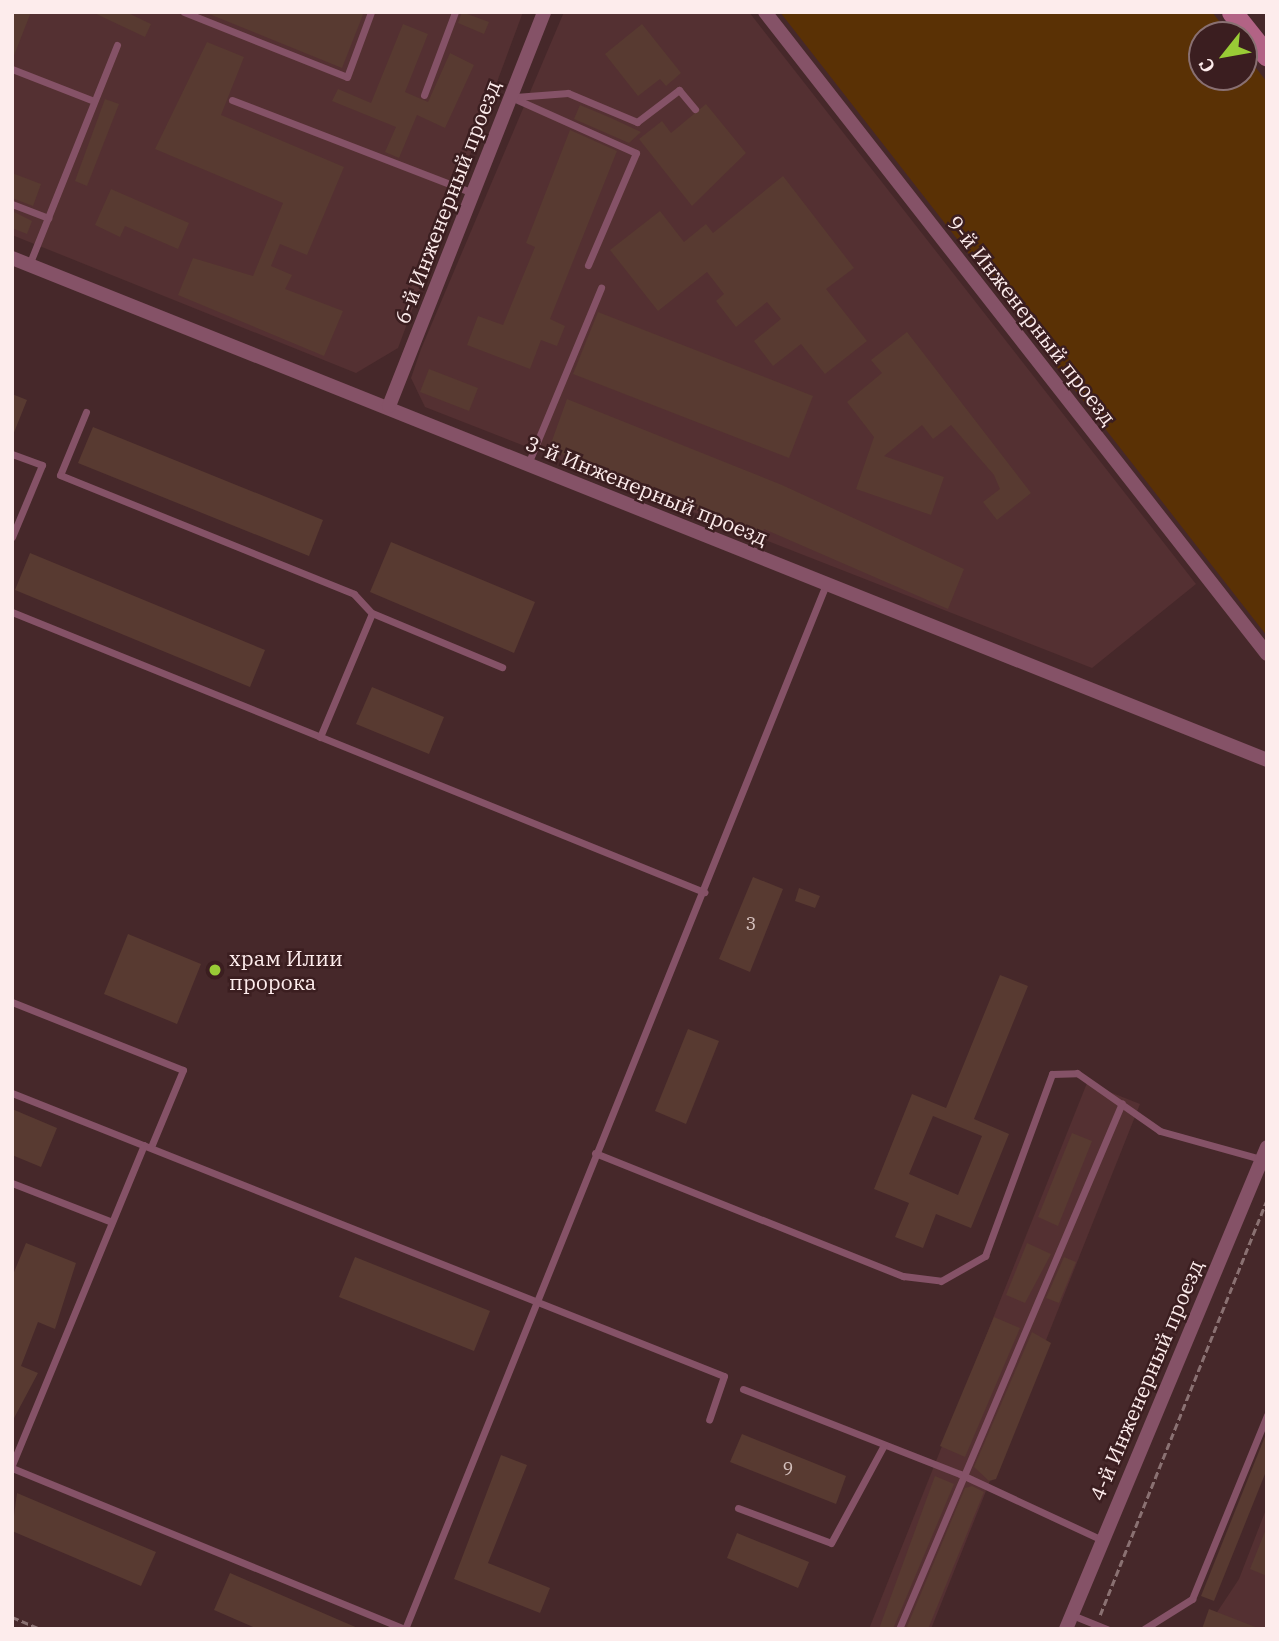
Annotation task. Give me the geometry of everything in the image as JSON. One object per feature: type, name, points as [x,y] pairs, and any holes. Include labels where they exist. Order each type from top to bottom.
[{"type":"main road","points":[[1232,12],[1267,56]]},
{"type":"street","name":"6-й Инженерный проезд","points":[[389,406],[544,12]]},
{"type":"street","name":"9-й Инженерный проезд","points":[[765,12],[1267,654]]},
{"type":"street","name":"3-й Инженерный проезд","points":[[12,258],[389,406],[825,587],[1267,760]]},
{"type":"street","name":"4-й Инженерный проезд","points":[[1069,1622],[1264,1153]]},
{"type":"lane","points":[[184,12],[347,77],[371,12]]},
{"type":"lane","points":[[424,95],[455,12]]},
{"type":"lane","points":[[29,265],[117,45]]},
{"type":"lane","points":[[12,69],[94,101]]},
{"type":"lane","points":[[510,97],[568,93],[637,121],[679,90],[695,109]]},
{"type":"lane","points":[[510,97],[636,153],[588,265]]},
{"type":"lane","points":[[232,100],[473,193]]},
{"type":"lane","points":[[12,204],[48,218]]},
{"type":"lane","points":[[528,464],[601,288]]},
{"type":"lane","points":[[86,412],[60,475],[354,594],[372,613],[502,667]]},
{"type":"lane","points":[[12,454],[42,465],[12,537]]},
{"type":"lane","points":[[12,1002],[183,1070],[112,1222],[12,1467],[405,1629],[534,1299],[704,892],[825,587]]},
{"type":"lane","points":[[12,612],[704,892]]},
{"type":"lane","points":[[320,737],[372,613]]},
{"type":"lane","points":[[595,1153],[903,1276],[941,1281],[985,1256],[1052,1074],[1077,1073],[1160,1131],[1264,1153]]},
{"type":"lane","points":[[12,1093],[724,1376],[709,1420]]},
{"type":"lane","points":[[899,1629],[960,1474],[1122,1103]]},
{"type":"lane","points":[[12,1183],[112,1222]]},
{"type":"lane","points":[[743,1389],[960,1474],[1102,1540]]},
{"type":"lane","points":[[1144,1629],[1192,1598],[1267,1415]]},
{"type":"lane","points":[[738,1508],[831,1543],[884,1445]]},
{"type":"lane","points":[[1069,1622],[1107,1629]]},
{"type":"path","points":[[1096,1625],[1267,1199]]},
{"type":"path","points":[[12,1618],[40,1629]]},
{"type":"shaded area","points":[[12,12],[523,12],[398,348],[356,373],[12,235]]},
{"type":"shaded area","points":[[564,12],[749,12],[1196,584],[1092,668],[425,407],[411,378],[421,349]]},
{"type":"shaded area","points":[[780,12],[1212,12],[1219,21],[1188,21],[1188,91],[1258,91],[1258,71],[1267,82],[1267,636]]},
{"type":"shaded area","points":[[1087,1083],[1140,1104],[931,1629],[869,1629]]},
{"type":"shaded area","points":[[1267,1507],[1267,1629],[1206,1629],[1239,1579]]},
{"type":"building","points":[[12,12],[31,12],[13,58],[12,58]]},
{"type":"building","points":[[92,12],[126,12],[151,24],[145,37]]},
{"type":"building","points":[[204,12],[364,12],[342,68]]},
{"type":"building","points":[[462,12],[489,22],[484,34],[458,23]]},
{"type":"building","points":[[403,24],[428,34],[405,92],[428,102],[450,53],[474,65],[445,128],[417,115],[399,158],[385,152],[396,127],[332,101],[338,89],[371,103]]},
{"type":"building","points":[[642,24],[681,73],[666,86],[660,79],[638,96],[605,54]]},
{"type":"building","points":[[207,42],[244,57],[221,115],[344,167],[307,255],[280,244],[271,266],[292,275],[285,289],[343,311],[324,356],[178,295],[193,258],[253,276],[283,203],[155,149]]},
{"type":"building","points":[[105,99],[119,104],[87,186],[75,181]]},
{"type":"building","points":[[706,104],[746,153],[692,206],[639,139],[662,121],[671,133]]},
{"type":"building","points":[[580,105],[641,132],[629,143],[574,119]]},
{"type":"building","points":[[570,130],[617,151],[550,319],[565,326],[557,346],[541,340],[530,369],[467,345],[478,316],[503,325],[535,247],[526,243]]},
{"type":"building","points":[[12,173],[41,184],[33,206],[12,198]]},
{"type":"building","points":[[783,176],[854,268],[826,289],[867,341],[825,374],[801,344],[773,366],[754,341],[781,319],[767,302],[736,327],[716,301],[724,294],[707,272],[658,311],[610,250],[660,211],[684,242],[706,224],[713,233]]},
{"type":"building","points":[[111,189],[189,223],[178,249],[125,226],[120,237],[95,225]]},
{"type":"building","points":[[12,211],[32,221],[27,234],[12,228]]},
{"type":"building","points":[[598,312],[813,396],[789,458],[573,374]]},
{"type":"building","points":[[907,332],[1031,493],[997,520],[983,502],[1000,489],[994,475],[951,425],[933,439],[922,425],[884,456],[944,477],[931,515],[856,489],[874,437],[847,402],[882,373],[871,360]]},
{"type":"building","points":[[429,369],[478,388],[469,411],[420,392]]},
{"type":"building","points":[[12,394],[27,400],[13,435],[12,435]]},
{"type":"building","points":[[567,399],[782,485],[964,569],[948,609],[764,529],[761,535],[549,449]]},
{"type":"building","points":[[93,427],[323,520],[309,556],[78,463]]},
{"type":"building","points":[[391,542],[535,602],[514,653],[370,592]]},
{"type":"building","points":[[30,553],[265,650],[250,687],[15,590]]},
{"type":"building","points":[[372,687],[444,717],[429,754],[356,724]]},
{"type":"building","points":[[753,877],[783,889],[750,972],[719,959]]},
{"type":"building","points":[[799,888],[820,896],[815,908],[795,901]]},
{"type":"building","points":[[128,934],[201,964],[177,1024],[104,994]]},
{"type":"building","points":[[1000,975],[1028,986],[974,1119],[1009,1134],[971,1228],[936,1214],[923,1248],[895,1237],[909,1203],[874,1189],[912,1094],[946,1108]],"holes":[[[933,1116],[982,1136],[958,1195],[909,1174]]]},
{"type":"building","points":[[688,1029],[719,1041],[686,1124],[655,1111]]},
{"type":"building","points":[[12,1109],[57,1128],[41,1167],[12,1155]]},
{"type":"building","points":[[1072,1133],[1092,1141],[1058,1226],[1038,1217]]},
{"type":"building","points":[[26,1243],[76,1263],[55,1329],[38,1322],[21,1366],[38,1373],[13,1420],[12,1277]]},
{"type":"building","points":[[1027,1243],[1051,1254],[1025,1303],[1006,1295]]},
{"type":"building","points":[[355,1257],[490,1311],[474,1351],[339,1297]]},
{"type":"building","points":[[1064,1257],[1076,1262],[1059,1303],[1046,1298]]},
{"type":"building","points":[[994,1317],[1020,1328],[965,1457],[940,1446]]},
{"type":"building","points":[[1032,1332],[1051,1343],[996,1479],[989,1481],[974,1467]]},
{"type":"building","points":[[742,1434],[846,1476],[836,1504],[730,1462]]},
{"type":"building","points":[[1266,1434],[1267,1469],[1214,1601],[1201,1596]]},
{"type":"building","points":[[501,1455],[527,1465],[488,1563],[550,1588],[540,1613],[454,1579]]},
{"type":"building","points":[[935,1476],[954,1484],[893,1629],[879,1629]]},
{"type":"building","points":[[972,1486],[984,1492],[928,1629],[906,1629],[965,1488]]},
{"type":"building","points":[[17,1493],[156,1552],[141,1586],[12,1531]]},
{"type":"building","points":[[1267,1530],[1267,1576],[1250,1569]]},
{"type":"building","points":[[737,1533],[809,1562],[798,1588],[727,1558]]},
{"type":"building","points":[[230,1573],[360,1629],[258,1629],[214,1610]]},
{"type":"building","points":[[1209,1609],[1258,1628],[1258,1629],[1202,1629]]},
{"type":"place","name":"храм Илии пророка","points":[[215,970]]}]
